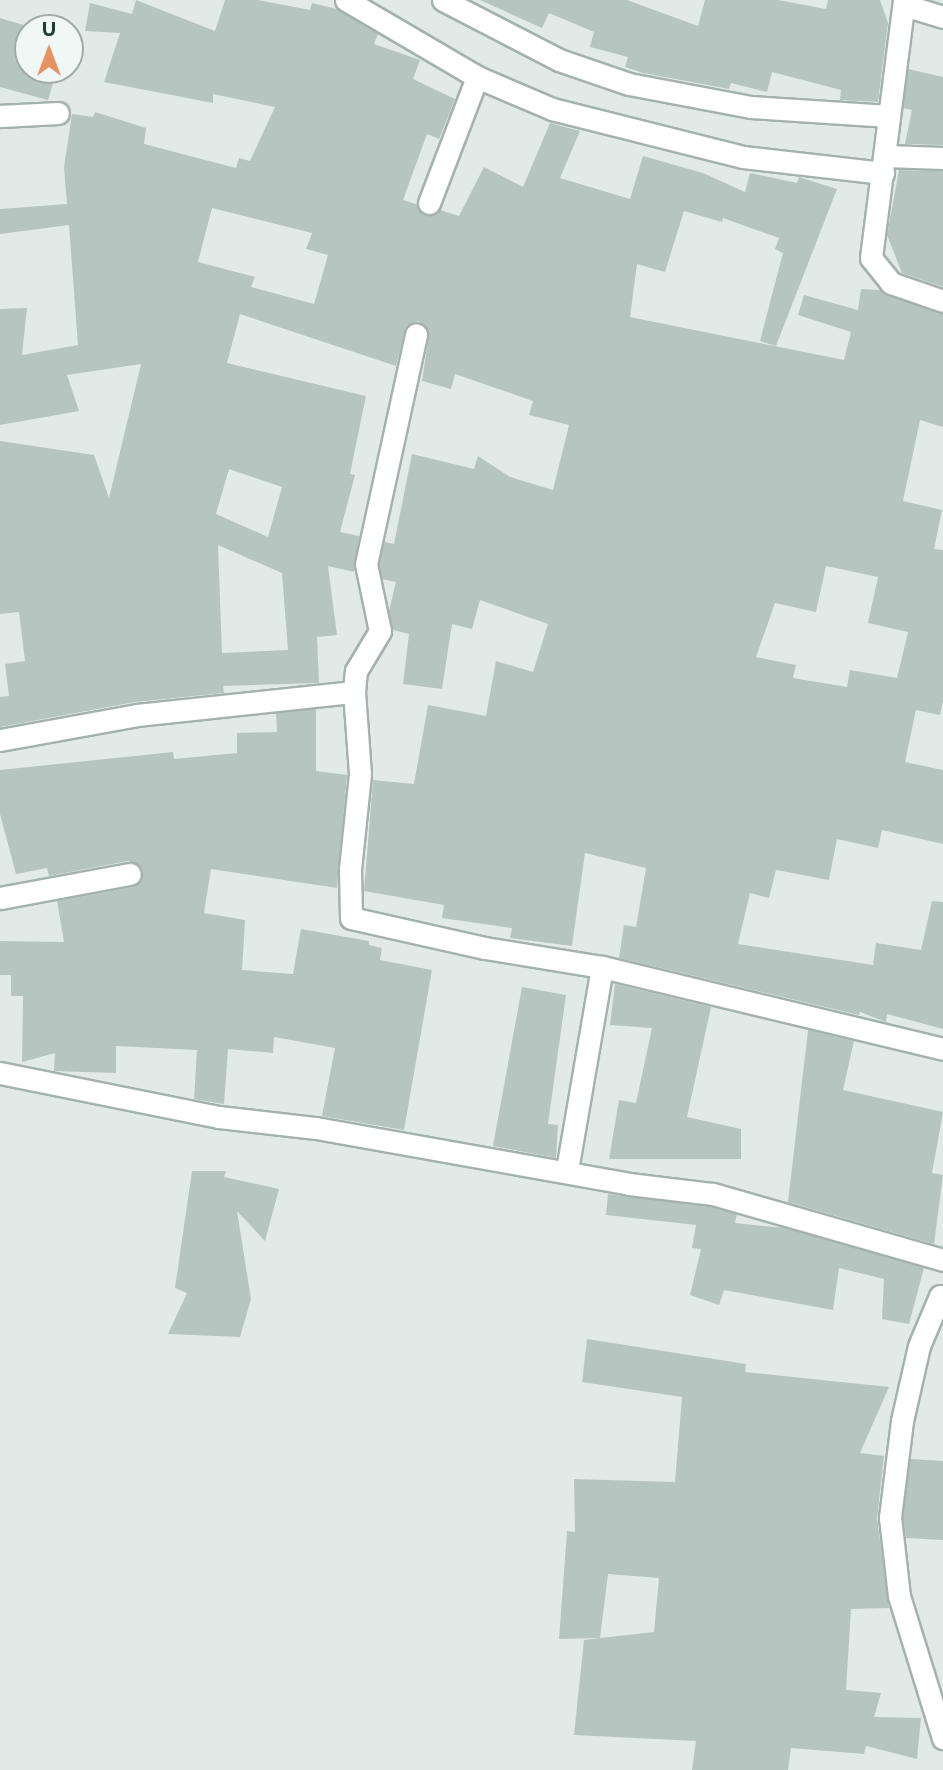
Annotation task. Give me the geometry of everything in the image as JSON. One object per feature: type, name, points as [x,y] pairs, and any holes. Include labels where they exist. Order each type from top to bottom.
[{"type":"street","points":[[346,0],[477,77],[552,109],[648,136],[743,157],[885,160],[943,158]]},
{"type":"street","points":[[443,0],[559,60],[629,85],[751,107],[889,119]]},
{"type":"street","points":[[943,17],[904,3],[885,160],[870,237],[873,264],[891,283],[943,301]]},
{"type":"street","points":[[429,203],[477,77]]},
{"type":"street","points":[[0,116],[58,113]]},
{"type":"street","points":[[416,334],[366,564],[380,631],[356,671],[354,692],[360,774],[351,869],[351,918],[485,948],[602,967],[943,1049]]},
{"type":"street","points":[[0,740],[137,715],[354,692]]},
{"type":"street","points":[[0,898],[130,874]]},
{"type":"street","points":[[567,1170],[602,967]]},
{"type":"street","points":[[0,1073],[219,1117],[567,1170],[629,1184],[713,1194],[943,1260]]},
{"type":"street","points":[[942,1295],[919,1346],[902,1421],[890,1517],[899,1596],[943,1738]]},
{"type":"building","points":[[136,0],[215,31],[225,0],[258,0],[310,10],[312,3],[337,9],[378,34],[374,44],[420,60],[413,79],[455,99],[439,139],[427,134],[403,200],[416,204],[425,215],[440,210],[459,216],[484,167],[523,187],[550,123],[580,131],[560,178],[630,199],[643,156],[703,173],[745,192],[750,173],[797,183],[799,177],[837,189],[776,346],[760,341],[783,253],[775,249],[779,238],[723,218],[722,222],[684,211],[665,272],[637,264],[630,317],[844,360],[851,332],[798,315],[804,295],[858,310],[861,289],[880,290],[943,314],[943,427],[920,420],[903,501],[942,510],[934,549],[943,550],[943,701],[940,715],[916,710],[905,762],[943,770],[943,844],[882,830],[878,848],[837,839],[829,880],[776,870],[769,898],[750,893],[738,944],[873,965],[876,943],[921,950],[932,901],[943,902],[943,1029],[887,1014],[886,1022],[860,1012],[859,1015],[619,958],[624,925],[636,927],[646,868],[585,853],[572,946],[510,938],[512,928],[442,918],[444,905],[364,891],[373,780],[414,784],[428,705],[486,716],[496,661],[533,672],[548,624],[480,600],[472,629],[452,624],[442,689],[403,684],[409,634],[393,630],[389,611],[396,582],[382,579],[379,564],[384,542],[394,544],[412,454],[474,469],[478,456],[510,477],[553,490],[569,425],[529,415],[533,401],[455,374],[451,389],[422,381],[429,336],[419,321],[406,326],[396,366],[240,314],[227,363],[366,396],[350,474],[355,475],[340,532],[359,536],[354,572],[328,566],[337,635],[317,637],[319,683],[223,686],[224,693],[135,702],[0,727],[0,697],[9,696],[5,664],[25,661],[19,612],[0,614],[0,441],[94,455],[109,498],[141,364],[67,375],[79,411],[0,425],[0,309],[27,308],[22,355],[78,345],[69,225],[0,234],[0,209],[67,204],[64,167],[72,114],[93,117],[95,112],[146,128],[144,144],[236,168],[239,158],[250,161],[275,107],[213,94],[213,103],[104,82],[120,33],[85,31],[90,3],[132,14]],"holes":[[[212,208],[312,233],[306,249],[328,255],[314,304],[251,287],[255,277],[198,262]],[[229,469],[282,487],[268,537],[216,514]],[[218,545],[282,573],[288,650],[222,653]],[[826,566],[878,577],[868,623],[908,632],[897,678],[850,670],[847,687],[793,678],[796,665],[756,657],[775,603],[816,612]]]},
{"type":"building","points":[[480,0],[627,0],[698,26],[705,0],[778,0],[826,9],[828,0],[880,0],[888,23],[878,102],[840,100],[841,90],[772,72],[767,92],[731,83],[729,89],[643,73],[625,67],[628,57],[590,47],[594,32],[549,13],[542,28]]},
{"type":"building","points":[[0,18],[14,22],[14,84],[53,84],[48,100],[0,87]]},
{"type":"building","points":[[908,69],[943,77],[943,145],[905,144],[912,110],[903,108]]},
{"type":"building","points":[[899,170],[943,171],[943,287],[902,273],[887,235]]},
{"type":"building","points":[[316,709],[316,771],[347,775],[337,888],[211,869],[204,913],[245,920],[242,970],[293,974],[301,929],[369,941],[369,945],[382,948],[380,960],[432,970],[404,1130],[322,1116],[335,1048],[274,1037],[273,1053],[228,1049],[224,1104],[194,1099],[197,1050],[116,1046],[116,1073],[54,1071],[55,1053],[22,1062],[23,996],[11,996],[11,975],[0,975],[0,941],[64,942],[57,901],[133,887],[143,872],[139,865],[128,861],[49,876],[47,868],[16,874],[0,814],[0,770],[173,752],[174,759],[237,753],[237,733],[277,732],[276,713]]},
{"type":"building","points":[[615,984],[711,1007],[687,1117],[741,1129],[741,1159],[609,1159],[619,1100],[636,1103],[652,1028],[610,1025]]},
{"type":"building","points":[[522,987],[566,995],[548,1124],[558,1125],[556,1158],[493,1146]]},
{"type":"building","points":[[808,1030],[854,1041],[843,1090],[943,1112],[932,1173],[943,1175],[934,1244],[788,1202]]},
{"type":"building","points":[[192,1171],[226,1171],[224,1177],[279,1189],[265,1241],[237,1211],[251,1299],[240,1337],[168,1334],[187,1293],[175,1288]]},
{"type":"building","points":[[608,1194],[710,1207],[737,1214],[735,1223],[785,1228],[924,1268],[909,1324],[882,1319],[884,1279],[839,1268],[833,1310],[724,1290],[719,1305],[690,1295],[701,1249],[692,1248],[696,1225],[606,1215]]},
{"type":"building","points":[[587,1339],[746,1364],[745,1372],[889,1387],[860,1453],[884,1456],[877,1518],[889,1608],[851,1609],[846,1690],[881,1693],[874,1717],[921,1718],[917,1759],[866,1746],[864,1754],[791,1748],[788,1770],[692,1770],[696,1741],[574,1735],[584,1640],[600,1638],[559,1639],[567,1531],[575,1532],[574,1479],[675,1482],[682,1397],[582,1382]],"holes":[[[608,1574],[659,1578],[654,1632],[600,1638]]]},
{"type":"building","points":[[910,1459],[943,1461],[943,1540],[906,1538],[903,1517]]}]
